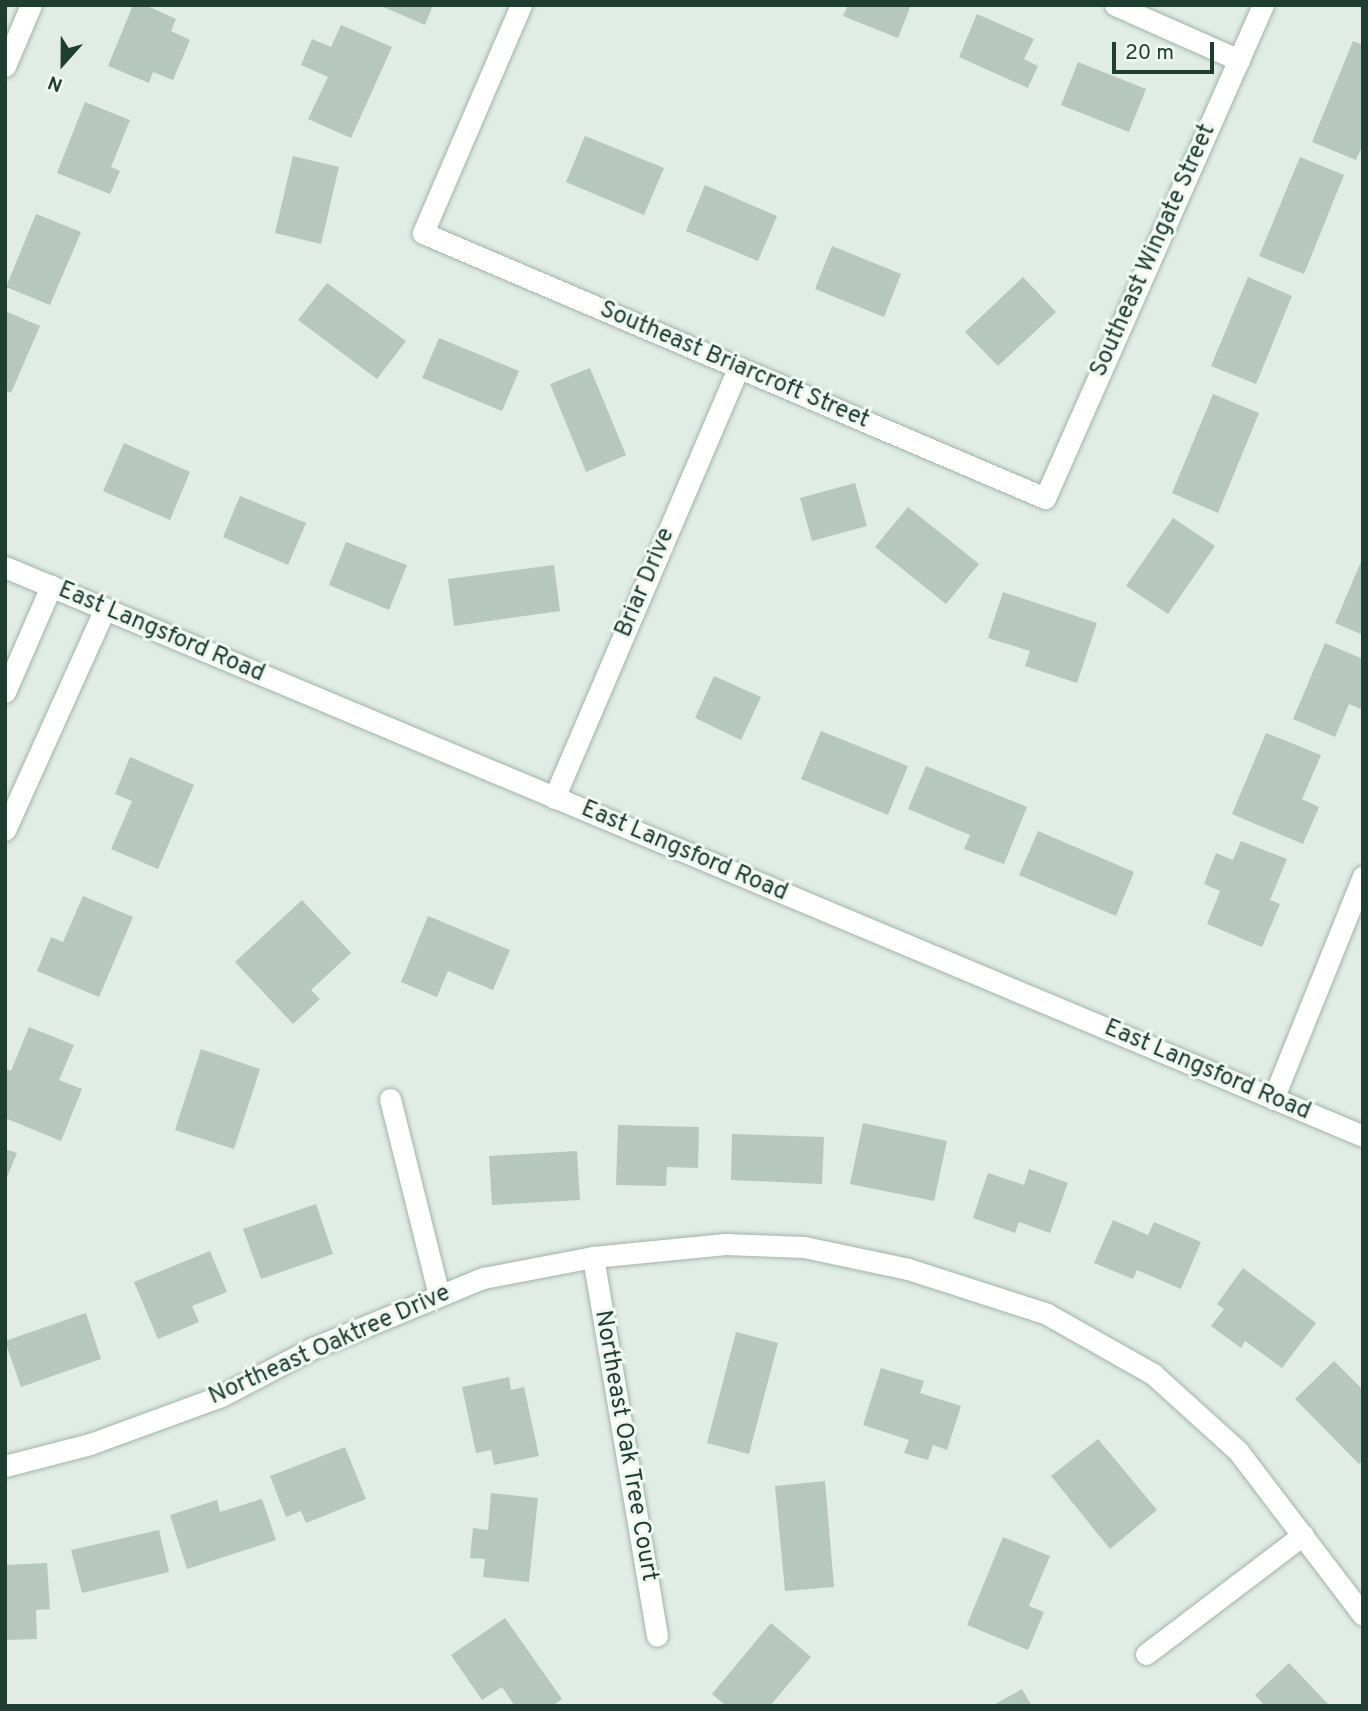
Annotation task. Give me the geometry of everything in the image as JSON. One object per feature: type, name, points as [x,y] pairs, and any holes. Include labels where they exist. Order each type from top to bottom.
[{"type":"street","points":[[5,66],[31,5]]},
{"type":"street","name":"Southeast Briarcroft Street","points":[[521,5],[424,233],[1045,498]]},
{"type":"street","points":[[1115,5],[1238,60]]},
{"type":"street","name":"Southeast Wingate Street","points":[[1045,498],[1263,5]]},
{"type":"street","name":"Briar Drive","points":[[554,798],[738,368]]},
{"type":"street","name":"East Langsford Road","points":[[5,567],[1363,1136]]},
{"type":"street","points":[[5,692],[51,586]]},
{"type":"street","points":[[5,830],[105,609]]},
{"type":"street","points":[[1273,1099],[1363,876]]},
{"type":"street","points":[[390,1099],[439,1296]]},
{"type":"street","name":"Northeast Oaktree Drive","points":[[5,1465],[90,1444],[221,1396],[313,1348],[483,1278],[593,1257],[725,1244],[804,1247],[908,1269],[1047,1314],[1153,1374],[1237,1451],[1363,1615]]},
{"type":"street","name":"Northeast Oak Tree Court","points":[[593,1257],[657,1636]]},
{"type":"street","points":[[1146,1654],[1303,1535]]},
{"type":"building","points":[[133,5],[145,5],[176,19],[171,31],[190,40],[173,80],[153,72],[149,83],[108,66]]},
{"type":"building","points":[[379,5],[433,5],[425,25]]},
{"type":"building","points":[[848,5],[911,5],[898,38],[843,16]]},
{"type":"building","points":[[977,14],[1034,39],[1024,59],[1038,66],[1028,88],[959,57]]},
{"type":"building","points":[[341,25],[392,47],[351,138],[308,119],[328,77],[301,65],[312,39],[331,47]]},
{"type":"building","points":[[1353,41],[1363,45],[1363,145],[1356,160],[1312,142]]},
{"type":"building","points":[[1078,62],[1146,89],[1129,132],[1061,105]]},
{"type":"building","points":[[85,102],[130,120],[111,167],[120,171],[110,194],[57,173]]},
{"type":"building","points":[[585,136],[664,168],[644,215],[566,182]]},
{"type":"building","points":[[293,156],[339,167],[321,244],[275,233]]},
{"type":"building","points":[[1300,157],[1344,175],[1304,274],[1259,256]]},
{"type":"building","points":[[705,185],[777,216],[758,261],[686,231]]},
{"type":"building","points":[[36,214],[81,232],[50,305],[6,287]]},
{"type":"building","points":[[832,246],[901,274],[884,317],[815,289]]},
{"type":"building","points":[[1023,277],[1056,312],[998,366],[965,332]]},
{"type":"building","points":[[1248,277],[1292,296],[1256,384],[1211,366]]},
{"type":"building","points":[[327,283],[406,341],[377,379],[298,320]]},
{"type":"building","points":[[5,311],[40,326],[11,393],[5,390]]},
{"type":"building","points":[[439,338],[519,371],[502,411],[422,378]]},
{"type":"building","points":[[590,368],[626,455],[586,472],[550,384]]},
{"type":"building","points":[[1213,394],[1259,413],[1218,513],[1172,493]]},
{"type":"building","points":[[124,443],[190,472],[170,520],[103,491]]},
{"type":"building","points":[[855,483],[867,526],[812,541],[800,498]]},
{"type":"building","points":[[240,496],[306,523],[288,565],[223,537]]},
{"type":"building","points":[[908,507],[979,564],[946,604],[875,547]]},
{"type":"building","points":[[1173,518],[1215,546],[1168,614],[1126,586]]},
{"type":"building","points":[[346,542],[407,565],[389,610],[329,585]]},
{"type":"building","points":[[1363,557],[1363,635],[1335,623]]},
{"type":"building","points":[[554,565],[560,611],[454,626],[448,579]]},
{"type":"building","points":[[1003,592],[1097,623],[1077,683],[1025,666],[1030,651],[988,638]]},
{"type":"building","points":[[1325,643],[1363,659],[1363,710],[1349,704],[1335,737],[1293,719]]},
{"type":"building","points":[[714,676],[761,697],[741,740],[695,718]]},
{"type":"building","points":[[821,731],[908,766],[888,815],[801,779]]},
{"type":"building","points":[[1266,733],[1321,755],[1302,799],[1319,807],[1303,844],[1232,814]]},
{"type":"building","points":[[130,757],[194,785],[158,869],[111,849],[132,801],[115,794]]},
{"type":"building","points":[[926,766],[1027,807],[1004,864],[964,849],[970,835],[908,809]]},
{"type":"building","points":[[1038,831],[1134,872],[1116,916],[1019,875]]},
{"type":"building","points":[[1241,841],[1287,859],[1270,900],[1280,904],[1262,947],[1207,924],[1220,891],[1204,884],[1216,853],[1233,860]]},
{"type":"building","points":[[83,896],[133,917],[99,997],[37,971],[51,937],[63,942]]},
{"type":"building","points":[[302,900],[351,953],[311,990],[320,999],[293,1024],[235,962]]},
{"type":"building","points":[[428,916],[510,950],[493,990],[448,971],[437,997],[401,982]]},
{"type":"building","points":[[29,1027],[74,1045],[59,1080],[82,1089],[61,1141],[5,1118],[5,1068],[11,1071]]},
{"type":"building","points":[[201,1049],[260,1069],[234,1149],[175,1130]]},
{"type":"building","points":[[863,1123],[947,1141],[934,1201],[850,1184]]},
{"type":"building","points":[[618,1125],[699,1127],[698,1168],[667,1167],[666,1186],[616,1185]]},
{"type":"building","points":[[732,1134],[824,1137],[822,1184],[731,1180]]},
{"type":"building","points":[[5,1149],[17,1153],[5,1182]]},
{"type":"building","points":[[577,1151],[580,1200],[492,1205],[489,1156]]},
{"type":"building","points":[[1029,1169],[1068,1183],[1050,1233],[1019,1222],[1015,1233],[973,1218],[988,1173],[1024,1185]]},
{"type":"building","points":[[316,1204],[333,1254],[261,1279],[243,1229]]},
{"type":"building","points":[[1113,1220],[1148,1235],[1154,1222],[1201,1242],[1181,1289],[1137,1270],[1133,1279],[1094,1263]]},
{"type":"building","points":[[210,1251],[227,1292],[192,1306],[199,1322],[158,1339],[134,1282]]},
{"type":"building","points":[[1243,1268],[1316,1323],[1282,1368],[1245,1341],[1241,1348],[1211,1326],[1224,1309],[1217,1304]]},
{"type":"building","points":[[86,1313],[101,1359],[21,1387],[5,1341]]},
{"type":"building","points":[[736,1332],[778,1343],[749,1454],[707,1443]]},
{"type":"building","points":[[1334,1361],[1363,1390],[1363,1460],[1359,1464],[1295,1399]]},
{"type":"building","points":[[881,1368],[924,1381],[920,1393],[961,1406],[947,1450],[933,1445],[928,1460],[904,1453],[909,1440],[863,1425]]},
{"type":"building","points":[[509,1377],[511,1390],[524,1387],[539,1456],[494,1465],[491,1450],[476,1453],[462,1387]]},
{"type":"building","points":[[1098,1439],[1157,1510],[1110,1549],[1051,1476]]},
{"type":"building","points":[[345,1447],[366,1499],[306,1523],[301,1511],[286,1517],[270,1476]]},
{"type":"building","points":[[825,1481],[834,1587],[785,1591],[775,1486]]},
{"type":"building","points":[[491,1493],[538,1498],[529,1582],[483,1577],[485,1559],[470,1558],[473,1528],[488,1530]]},
{"type":"building","points":[[262,1499],[276,1540],[187,1569],[170,1515],[217,1500],[220,1512]]},
{"type":"building","points":[[159,1530],[169,1572],[82,1593],[71,1550]]},
{"type":"building","points":[[1003,1537],[1050,1556],[1029,1606],[1044,1612],[1028,1650],[967,1625]]},
{"type":"building","points":[[47,1563],[50,1609],[36,1610],[37,1639],[5,1640],[5,1565]]},
{"type":"building","points":[[505,1618],[562,1699],[552,1706],[515,1706],[502,1687],[482,1700],[451,1655]]},
{"type":"building","points":[[771,1623],[811,1657],[770,1706],[726,1706],[712,1694]]},
{"type":"building","points":[[1289,1663],[1330,1706],[1265,1706],[1255,1695]]},
{"type":"building","points":[[1022,1689],[1032,1706],[992,1706]]}]
